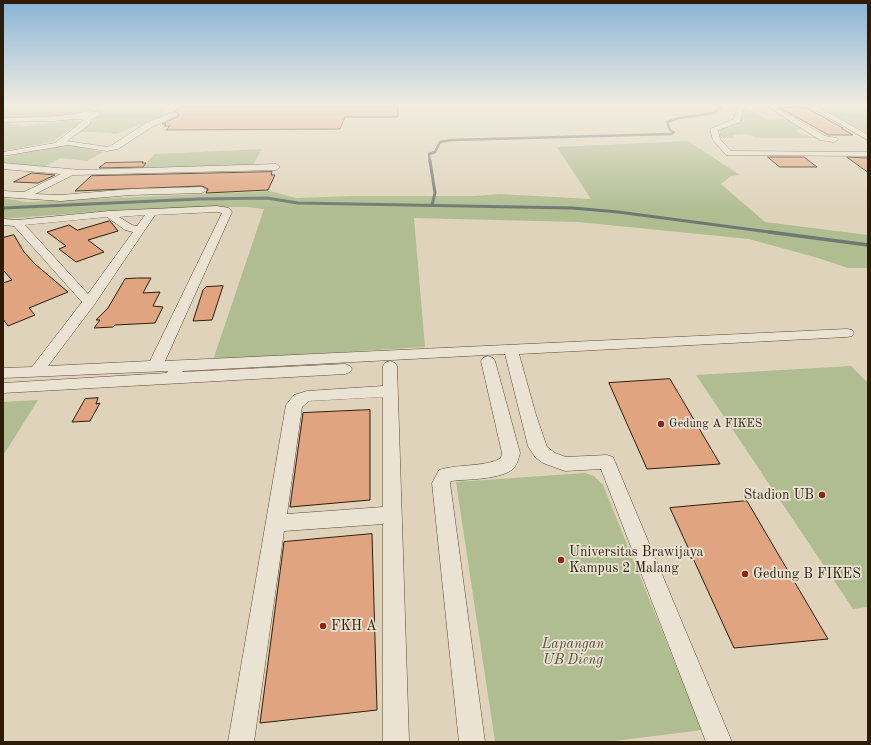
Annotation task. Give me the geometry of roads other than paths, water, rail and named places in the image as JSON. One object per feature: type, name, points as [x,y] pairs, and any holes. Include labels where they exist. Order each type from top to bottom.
[{"type":"street","points":[[3,154],[59,143],[107,149],[115,147],[125,141]]},
{"type":"street","points":[[717,141],[729,154],[868,154]]},
{"type":"street","points":[[3,166],[70,172],[276,167]]},
{"type":"street","points":[[26,195],[70,172]]},
{"type":"street","points":[[3,194],[26,195],[41,198],[202,190]]},
{"type":"street","points":[[3,222],[17,223],[152,211],[220,208],[225,210],[226,212],[155,366]]},
{"type":"street","points":[[37,371],[89,302],[152,211]]},
{"type":"street","points":[[109,214],[129,228],[140,230]]},
{"type":"street","points":[[17,223],[89,302]]},
{"type":"street","points":[[3,388],[128,381],[175,372],[513,355],[846,333]]},
{"type":"street","points":[[3,373],[155,366],[175,372],[390,366],[488,361],[513,355]]},
{"type":"street","points":[[513,355],[537,446],[541,452],[549,458],[565,464],[607,462],[719,742]]},
{"type":"street","points":[[472,742],[441,483],[445,475],[493,469],[507,464],[510,459],[511,453],[488,361]]},
{"type":"street","points":[[390,366],[396,742]]},
{"type":"street","points":[[241,742],[294,405],[300,399],[307,396],[390,391]]},
{"type":"street","points":[[276,523],[392,515]]},
{"type":"waterway","points":[[430,162],[429,154],[435,152],[440,142],[447,141]]},
{"type":"waterway","points":[[430,161],[435,193],[432,205]]},
{"type":"waterway","points":[[3,208],[198,199],[267,198],[298,203],[573,208],[618,212],[777,233]]},
{"type":"waterway","points":[[769,232],[868,245]]},
{"type":"place","name":"Gedung A FIKES","points":[[661,424]]},
{"type":"place","name":"Stadion UB","points":[[822,495]]},
{"type":"place","name":"Universitas Brawijaya Kampus 2 Malang","points":[[561,560]]},
{"type":"place","name":"Gedung B FIKES","points":[[745,574]]},
{"type":"place","name":"FKH A","points":[[323,626]]},
{"type":"park label","name":"Lapangan UB Dieng","points":[[573,652]]}]
